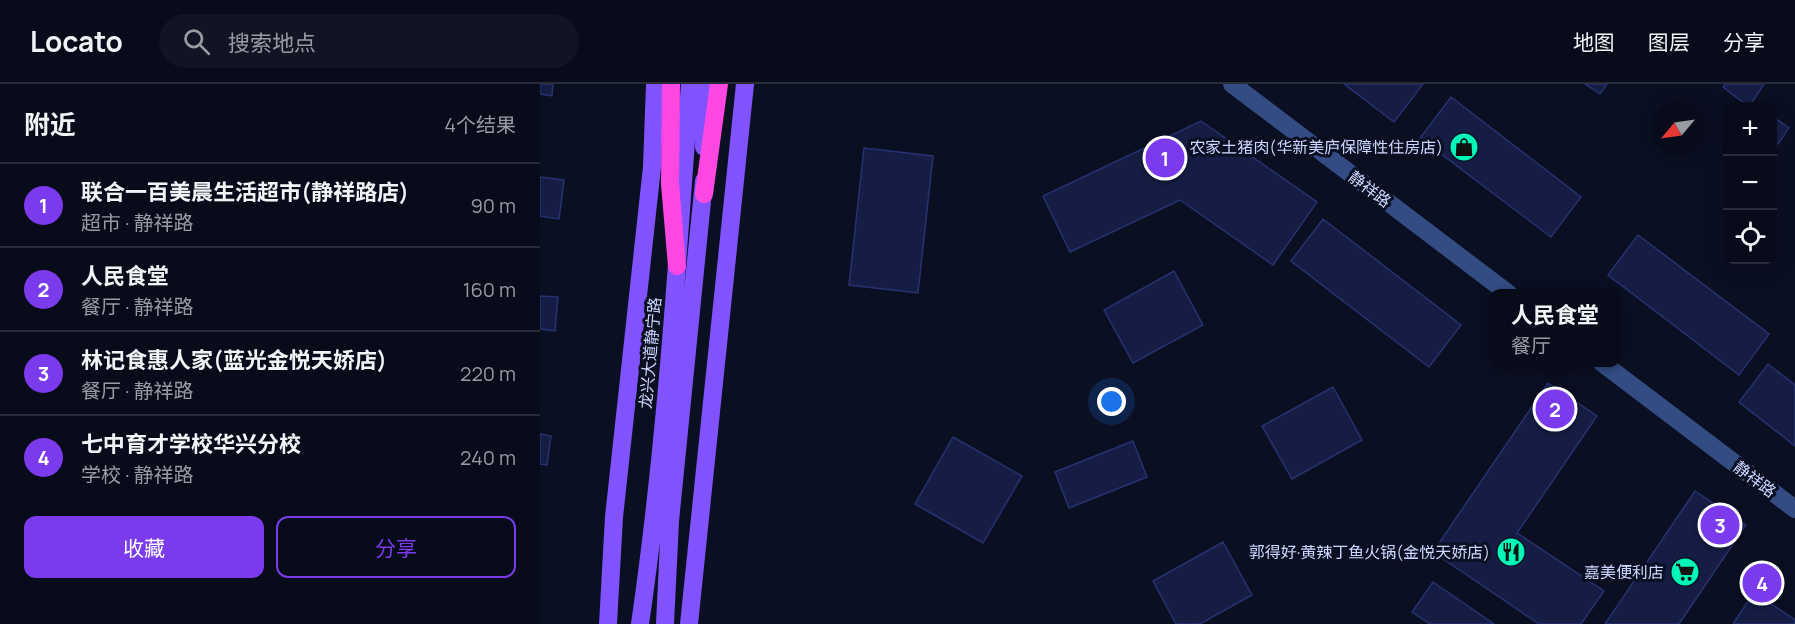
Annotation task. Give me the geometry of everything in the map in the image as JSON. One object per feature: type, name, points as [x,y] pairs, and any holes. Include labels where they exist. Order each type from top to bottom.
[{"type":"highway","points":[[671,84],[670,184],[677,266]]},
{"type":"highway","points":[[704,194],[714,85]]},
{"type":"main road","points":[[608,624],[614,517],[652,167],[655,84]]},
{"type":"main road","name":"龙兴大道静宁路","points":[[640,624],[653,531],[677,266],[690,84]]},
{"type":"main road","points":[[689,624],[745,84]]},
{"type":"main road","points":[[665,624],[670,520],[704,194]]},
{"type":"street","name":"静祥路","points":[[1232,84],[1502,289]]},
{"type":"street","name":"静祥路","points":[[1606,367],[1795,509]]},
{"type":"building","points":[[540,84],[553,84],[552,96],[540,94]]},
{"type":"building","points":[[1344,84],[1423,84],[1394,122]]},
{"type":"building","points":[[1585,84],[1607,84],[1600,94]]},
{"type":"building","points":[[1725,84],[1764,84],[1752,102],[1743,102],[1723,87]]},
{"type":"building","points":[[1451,97],[1581,197],[1551,237],[1420,138]]},
{"type":"building","points":[[1777,120],[1789,128],[1777,143]]},
{"type":"building","points":[[1201,121],[1317,202],[1273,265],[1180,200],[1070,252],[1043,196]]},
{"type":"building","points":[[864,148],[933,156],[918,293],[849,285]]},
{"type":"building","points":[[540,177],[564,180],[559,219],[540,216]]},
{"type":"building","points":[[1323,219],[1461,325],[1429,367],[1291,261]]},
{"type":"building","points":[[1638,235],[1769,334],[1739,375],[1608,275]]},
{"type":"building","points":[[1174,271],[1203,325],[1133,363],[1104,310]]},
{"type":"building","points":[[540,296],[558,297],[555,331],[540,329]]},
{"type":"building","points":[[1768,364],[1795,385],[1795,446],[1739,402]]},
{"type":"building","points":[[1548,383],[1597,416],[1517,533],[1604,591],[1581,624],[1539,624],[1433,552]]},
{"type":"building","points":[[1333,387],[1362,440],[1292,479],[1262,426]]},
{"type":"building","points":[[540,434],[551,436],[547,465],[540,464]]},
{"type":"building","points":[[953,437],[1022,476],[983,543],[915,504]]},
{"type":"building","points":[[1133,441],[1147,477],[1069,508],[1055,472]]},
{"type":"building","points":[[1695,491],[1746,525],[1679,624],[1605,624]]},
{"type":"building","points":[[1223,542],[1252,595],[1200,624],[1176,624],[1153,581]]},
{"type":"building","points":[[1433,582],[1494,624],[1430,624],[1412,612]]},
{"type":"building","points":[[1754,592],[1795,620],[1795,624],[1733,624]]},
{"type":"place","name":"农家土猪肉(华新美庐保障性住房店)","points":[[1464,147]]},
{"type":"place","name":"联合一百美晨生活超市(静祥路店)","points":[[1165,158]]},
{"type":"place","name":"人民食堂","points":[[1555,409]]},
{"type":"place","name":"林记食惠人家(蓝光金悦天娇店)","points":[[1720,525]]},
{"type":"place","name":"郭得好·黄辣丁鱼火锅(金悦天娇店)","points":[[1511,552]]},
{"type":"place","name":"嘉美便利店","points":[[1685,572]]},
{"type":"place","name":"七中育才学校华兴分校","points":[[1762,583]]}]
